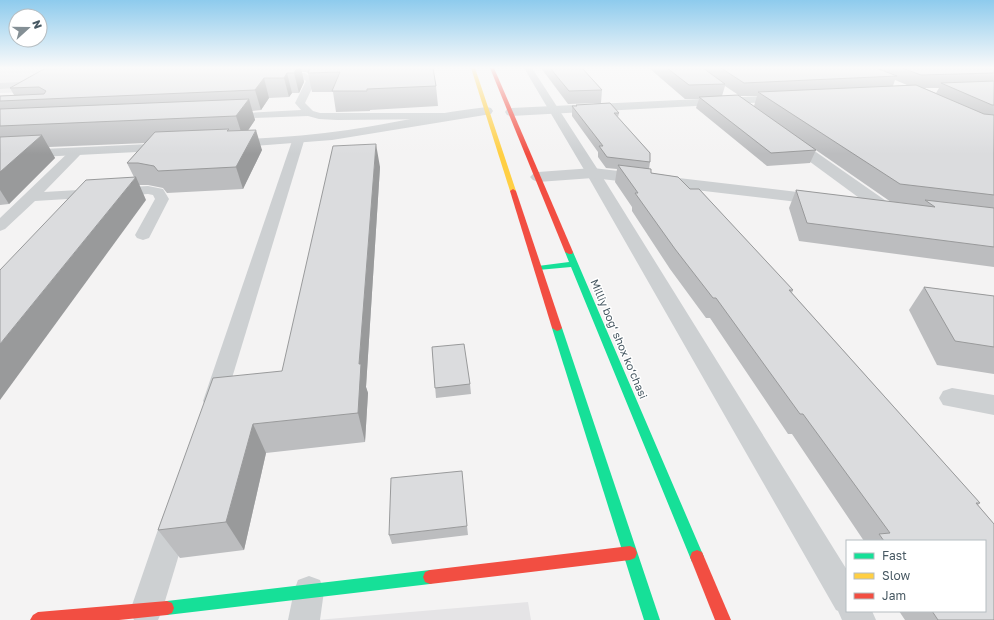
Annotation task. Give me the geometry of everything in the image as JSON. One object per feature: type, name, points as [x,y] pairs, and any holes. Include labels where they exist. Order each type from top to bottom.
[{"type":"main road","points":[[482,97],[652,620]]},
{"type":"main road","name":"Milliy bog‘ shox ko‘chasi","points":[[504,97],[723,620]]},
{"type":"main road","points":[[538,268],[574,264]]},
{"type":"main road","points":[[38,620],[146,612],[307,606],[630,552]]},
{"type":"street","points":[[730,97],[756,115]]},
{"type":"street","points":[[511,112],[798,99]]},
{"type":"street","points":[[219,145],[298,141],[366,131],[444,116],[487,111]]},
{"type":"street","points":[[538,177],[593,172],[891,208],[775,129]]},
{"type":"street","points":[[0,155],[187,147]]},
{"type":"street","points":[[952,398],[994,405]]},
{"type":"lane","points":[[300,97],[296,103],[308,113]]},
{"type":"lane","points":[[546,97],[593,172],[846,597]]},
{"type":"lane","points":[[214,117],[308,113],[319,116],[337,117],[444,116]]},
{"type":"lane","points":[[207,422],[298,141]]},
{"type":"lane","points":[[0,226],[76,152]]},
{"type":"lane","points":[[31,197],[148,190],[158,192],[162,199],[143,235]]},
{"type":"lane","points":[[146,612],[182,498]]},
{"type":"shaded area","points":[[528,602],[531,620],[317,620]]},
{"type":"building","points":[[0,97],[94,97],[0,101]]},
{"type":"building","points":[[699,97],[741,97],[816,150],[771,153]]},
{"type":"building","points":[[766,97],[944,97],[984,114],[994,115],[994,195],[900,184]]},
{"type":"building","points":[[973,97],[994,97],[994,105]]},
{"type":"building","points":[[249,99],[236,116],[0,126],[0,109]]},
{"type":"building","points":[[610,103],[619,113],[614,113],[650,153],[650,162],[607,157],[599,146],[603,146],[572,106]]},
{"type":"building","points":[[229,129],[227,131],[256,130],[236,167],[158,171],[154,166],[138,163],[127,163],[155,132]]},
{"type":"building","points":[[42,135],[0,172],[0,137]]},
{"type":"building","points":[[376,144],[359,364],[361,364],[358,413],[253,424],[226,522],[158,530],[213,378],[282,371],[333,146]]},
{"type":"building","points":[[618,165],[651,169],[651,173],[678,177],[690,189],[699,189],[793,290],[789,290],[980,503],[976,503],[994,524],[994,620],[938,620],[933,612],[986,612],[986,540],[883,540],[879,534],[890,533],[803,414],[800,414],[716,298],[713,298],[675,249],[635,193],[638,193]]},
{"type":"building","points":[[136,177],[0,344],[0,270],[86,180]]},
{"type":"building","points":[[796,190],[935,207],[925,200],[994,208],[994,247],[807,223]]},
{"type":"building","points":[[924,287],[994,296],[994,347],[955,341]]},
{"type":"building","points":[[464,344],[470,384],[435,388],[432,347]]},
{"type":"building","points":[[462,471],[467,526],[389,535],[391,478]]},
{"type":"traffic: fast","points":[[569,252],[697,557]]},
{"type":"traffic: fast","points":[[538,268],[574,264]]},
{"type":"traffic: fast","points":[[557,328],[652,620]]},
{"type":"traffic: fast","points":[[167,608],[430,577]]},
{"type":"traffic: slow","points":[[482,97],[513,191]]},
{"type":"traffic: jam","points":[[504,97],[569,252]]},
{"type":"traffic: jam","points":[[513,191],[557,328]]},
{"type":"traffic: jam","points":[[430,577],[630,553]]},
{"type":"traffic: jam","points":[[697,557],[723,620]]},
{"type":"traffic: jam","points":[[38,620],[167,608]]}]
